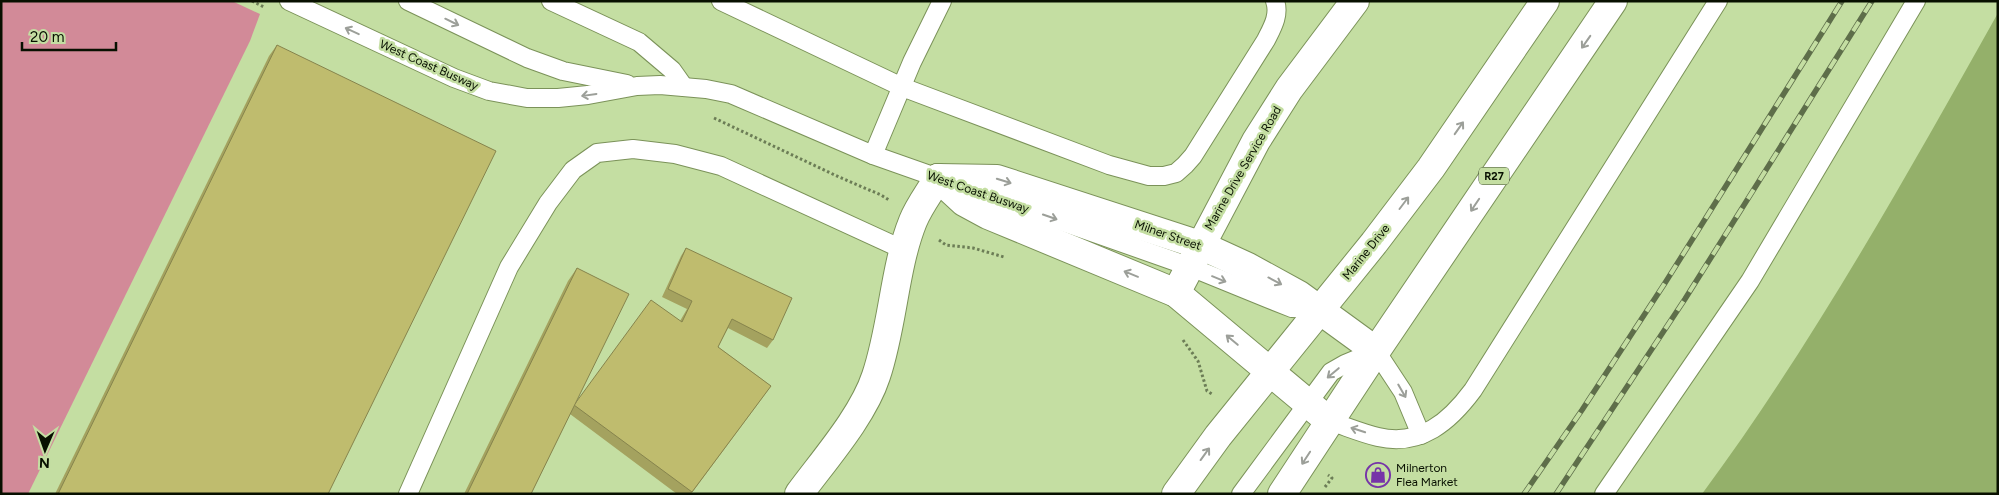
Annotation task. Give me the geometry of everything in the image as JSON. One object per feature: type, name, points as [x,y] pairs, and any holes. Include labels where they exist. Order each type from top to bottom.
[{"type":"street","name":"Marine Drive Service Road","points":[[1176,292],[1256,141],[1289,89],[1355,1]]},
{"type":"street","name":"Marine Drive","points":[[1176,494],[1218,436],[1431,168],[1545,1]]},
{"type":"street","name":"R27","points":[[1282,494],[1329,421],[1612,1]]},
{"type":"street","name":"Milner Street","points":[[938,178],[997,179],[1194,256],[1278,282],[1376,351]]},
{"type":"street","points":[[802,493],[860,408],[876,378],[886,344],[904,250],[914,220],[938,178],[964,202],[988,216],[1176,292],[1329,421]]},
{"type":"lane","name":"West Coast Busway","points":[[288,1],[454,78],[490,91],[527,98],[558,98],[588,95],[637,86],[660,85],[732,94],[873,155],[938,178]]},
{"type":"lane","name":"West Coast Busway","points":[[408,1],[527,58],[563,71],[637,86]]},
{"type":"lane","points":[[551,1],[639,42],[672,70],[684,87]]},
{"type":"lane","points":[[721,1],[902,87],[1109,165],[1149,176],[1164,176],[1176,173],[1193,156],[1266,40],[1275,22],[1277,7],[1275,1]]},
{"type":"lane","points":[[873,155],[942,1]]},
{"type":"lane","points":[[1329,421],[1379,437],[1395,438],[1421,435],[1448,420],[1473,390],[1718,1]]},
{"type":"lane","points":[[1604,494],[1750,281],[1916,1]]},
{"type":"lane","points":[[408,494],[510,267],[548,203],[573,170],[597,153],[633,149],[674,154],[721,166],[904,250]]},
{"type":"lane","points":[[1241,494],[1331,372],[1376,351],[1403,392],[1421,435]]},
{"type":"path","points":[[946,245],[973,248],[1007,257]]},
{"type":"path","points":[[1177,333],[1198,361],[1207,391]]},
{"type":"shaded area","points":[[1,1],[232,1],[260,14],[250,41],[28,494],[1,494]]},
{"type":"shaded area","points":[[1998,13],[1998,494],[1702,494],[1783,378],[1858,258]]},
{"type":"building","points":[[277,45],[496,151],[328,494],[58,494]]},
{"type":"building","points":[[686,248],[792,298],[773,340],[732,319],[718,347],[771,386],[692,492],[574,405],[651,300],[682,322],[692,301],[668,289]]},
{"type":"building","points":[[577,268],[629,294],[531,494],[467,494]]},
{"type":"railway","points":[[1524,494],[1582,410],[1665,283],[1842,1]]},
{"type":"railway","points":[[1556,494],[1685,299],[1872,1]]},
{"type":"place","name":"Milnerton Flea Market","points":[[1378,475]]}]
